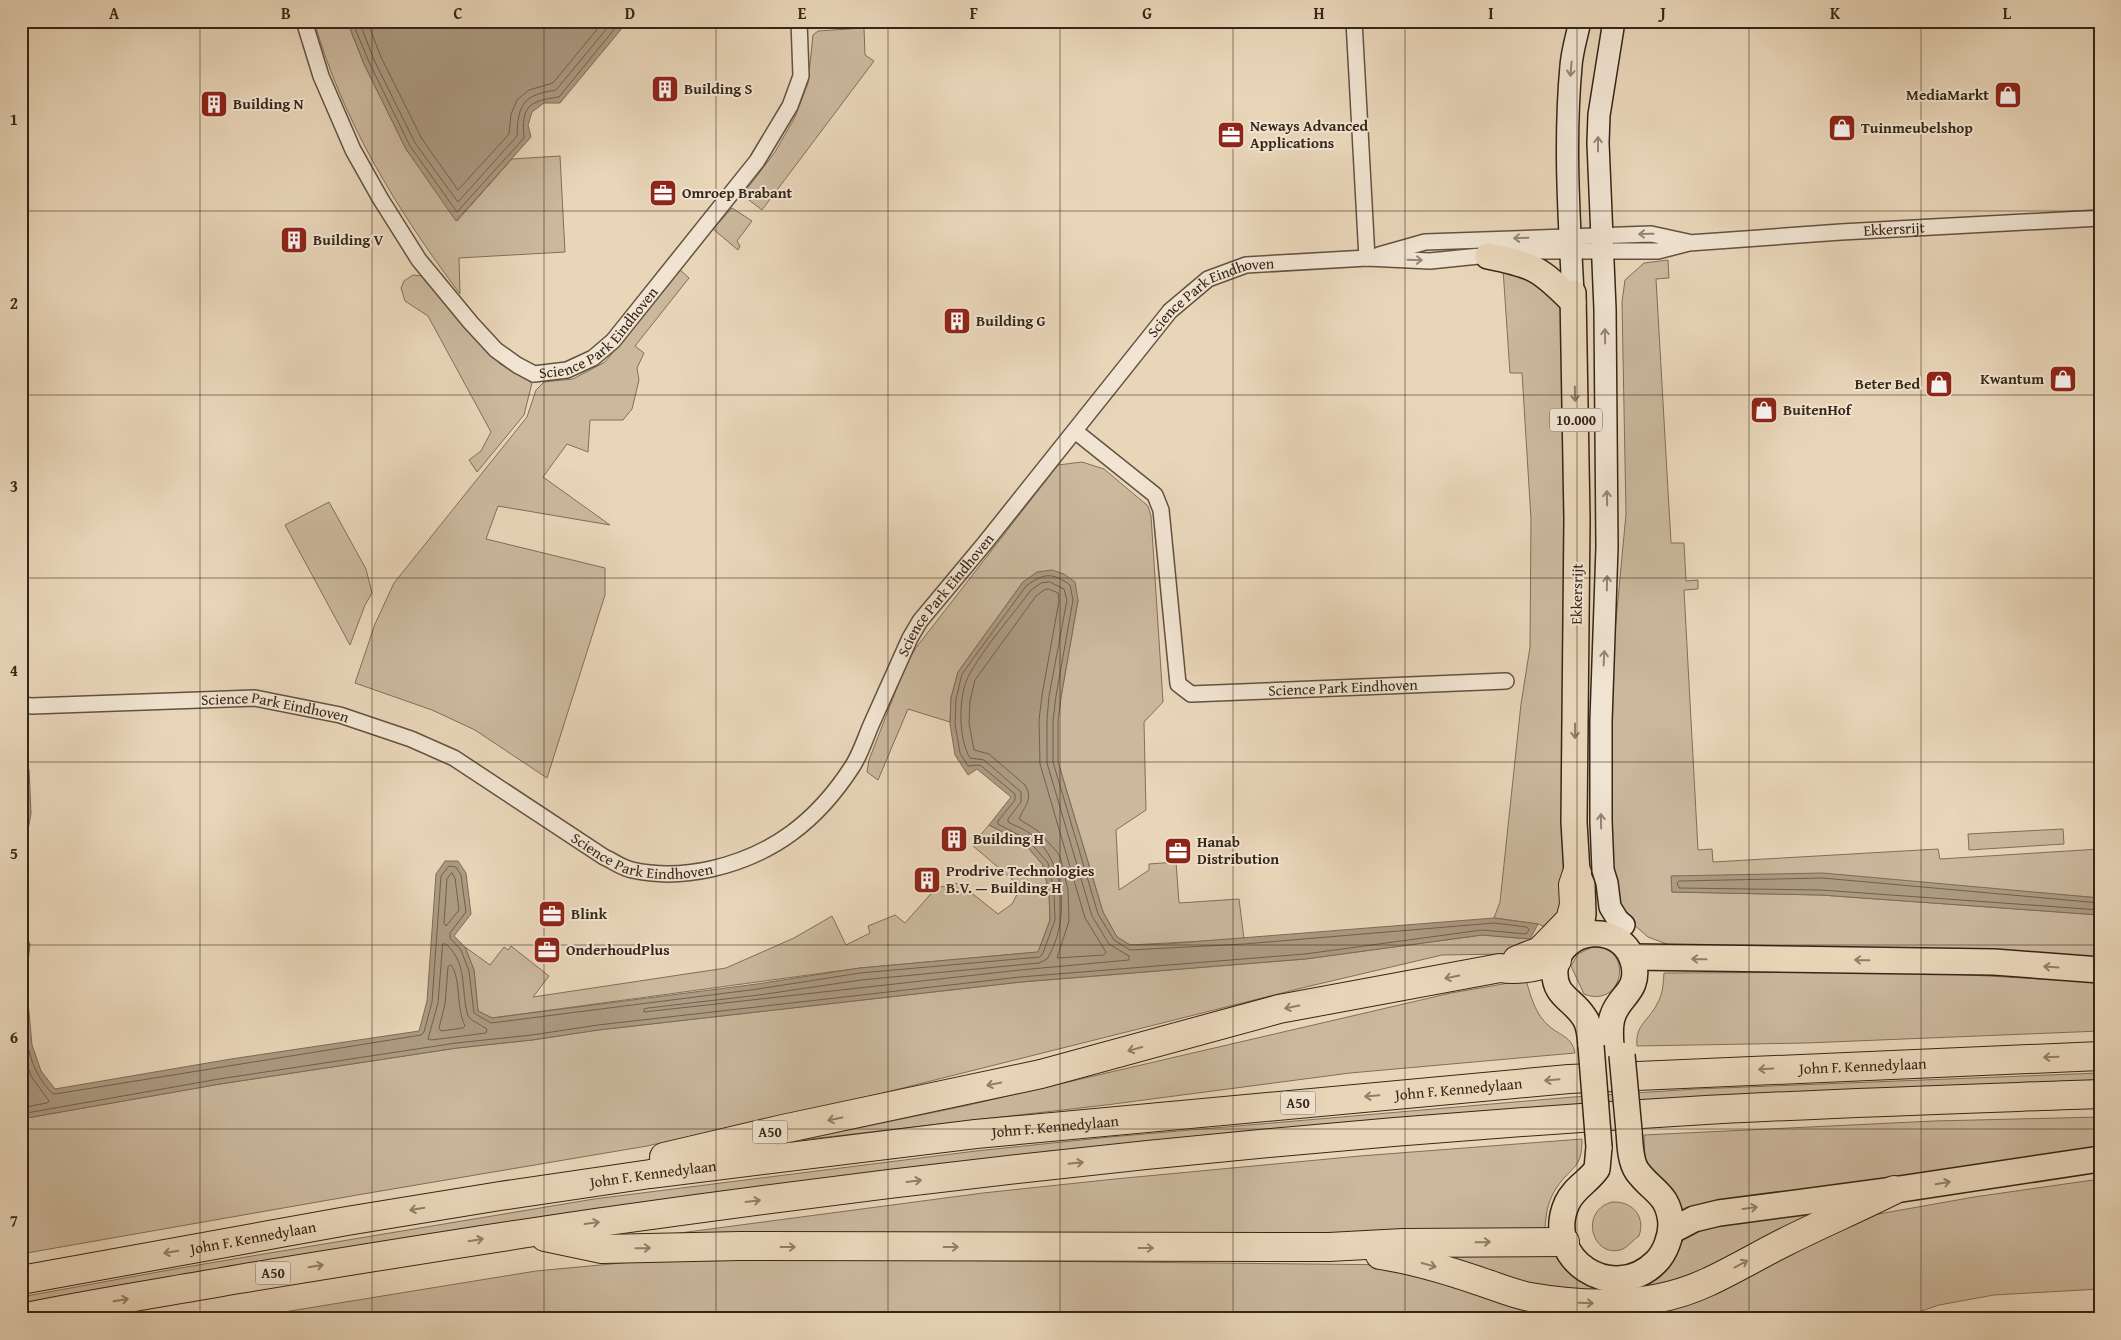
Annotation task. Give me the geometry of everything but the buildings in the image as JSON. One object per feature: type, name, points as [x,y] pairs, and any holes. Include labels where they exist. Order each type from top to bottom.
[{"type":"highway","points":[[1488,256],[1524,264],[1536,269],[1573,297]]},
{"type":"highway","name":"Ekkersrijt","points":[[1573,297],[1577,519],[1574,794],[1590,871],[1582,885],[1583,914],[1580,935]]},
{"type":"highway","name":"A50","points":[[1500,968],[1511,961],[1531,956],[1540,951],[1570,920],[1574,905],[1572,885],[1590,871]]},
{"type":"highway","points":[[1608,1045],[1568,1001],[1559,989],[1555,975],[1557,960],[1566,945],[1580,935],[1616,930],[1624,945],[1639,957],[1994,962],[2100,970]]},
{"type":"highway","points":[[1565,1242],[1581,1247],[1594,1257],[1612,1264],[1624,1264],[1636,1260],[1645,1252],[1652,1242],[1655,1231],[1653,1213],[1649,1204],[1629,1186],[1625,1179],[1616,1145],[1608,1045],[1613,1015],[1630,991],[1634,982],[1639,957]]},
{"type":"highway","name":"A50","points":[[500,1196],[783,1129],[1041,1074],[1279,1010],[1500,968],[1513,970],[1557,960]]},
{"type":"highway","name":"John F. Kennedylaan","points":[[21,1280],[346,1221],[500,1196],[669,1172],[976,1134],[1369,1096],[1569,1079],[2100,1056]]},
{"type":"highway","name":"A50","points":[[21,1318],[362,1258],[526,1232],[740,1202],[957,1176],[1353,1136],[1692,1111],[2100,1094]]},
{"type":"highway","points":[[1616,1145],[1634,1164],[1637,1171],[1656,1188],[1667,1206],[1670,1231],[1666,1248],[1660,1259],[1650,1268],[1639,1275],[1611,1280],[1588,1271],[1573,1258],[1565,1242],[1562,1228],[1565,1209],[1572,1194],[1598,1169],[1616,1145]]},
{"type":"highway","points":[[1670,1231],[1694,1219],[1719,1213],[1894,1190],[2100,1159]]},
{"type":"highway","name":"A50","points":[[1329,1247],[1404,1259],[1450,1271],[1527,1296],[1570,1303],[1619,1304],[1662,1297],[1706,1283],[1784,1242],[1851,1212],[1894,1190]]},
{"type":"highway","name":"A50","points":[[526,1232],[602,1249],[740,1246],[1329,1247],[1403,1243],[1565,1242]]},
{"type":"main road","name":"Ekkersrijt","points":[[1573,297],[1567,135],[1571,65],[1580,21]]},
{"type":"main road","name":"Ekkersrijt","points":[[1614,21],[1599,115],[1601,244],[1605,309],[1608,547],[1601,721],[1590,871],[1598,884],[1602,923],[1616,930]]},
{"type":"street","name":"Science Park Eindhoven","points":[[304,21],[321,76],[353,150],[380,198],[419,260],[496,350],[534,374],[567,370],[593,358],[613,341],[757,161],[793,100],[801,76],[799,21]]},
{"type":"street","points":[[1354,21],[1367,258]]},
{"type":"street","name":"Ekkersrijt","points":[[1570,244],[1601,244],[1658,251],[1689,243],[1841,232],[2100,218]]},
{"type":"street","name":"Science Park Eindhoven","points":[[1367,258],[1425,242],[1570,244]]},
{"type":"street","name":"Science Park Eindhoven","points":[[21,705],[255,698],[340,715],[411,739],[454,758],[604,857],[629,869],[656,874],[678,875],[734,863],[767,850],[789,835],[806,822],[830,797],[853,766],[910,638],[920,621],[1170,311],[1208,279],[1246,265],[1367,258],[1430,261],[1488,256],[1570,244]]},
{"type":"street","name":"Science Park Eindhoven","points":[[1075,431],[1155,494],[1161,510],[1178,684],[1191,694],[1506,681]]},
{"type":"shaded area","points":[[314,21],[347,21],[364,64],[406,149],[457,221],[512,159],[560,156],[565,252],[459,258],[460,294],[415,230],[374,164],[340,94]]},
{"type":"shaded area","points":[[864,28],[865,55],[874,61],[762,210],[745,197],[744,193],[775,152],[795,117],[808,83],[813,35],[818,31]]},
{"type":"shaded area","points":[[732,208],[752,221],[737,241],[740,246],[738,250],[713,229]]},
{"type":"shaded area","points":[[1668,260],[1669,278],[1656,279],[1671,543],[1684,543],[1686,581],[1698,580],[1698,589],[1684,590],[1698,850],[1712,849],[1713,862],[1938,849],[1940,859],[2100,849],[2100,898],[1990,889],[1672,876],[1672,892],[1821,895],[2100,915],[2100,958],[1672,946],[1648,937],[1624,916],[1613,886],[1611,711],[1613,653],[1626,514],[1622,302],[1625,280],[1644,263]]},
{"type":"shaded area","points":[[1503,269],[1523,272],[1549,290],[1564,314],[1568,511],[1566,903],[1548,928],[1538,924],[1494,918],[1500,902],[1521,704],[1530,647],[1531,519],[1522,373],[1510,373]]},
{"type":"shaded area","points":[[680,270],[689,278],[635,346],[644,353],[637,368],[639,380],[632,409],[623,420],[590,420],[588,452],[567,444],[543,477],[610,525],[498,506],[486,539],[605,568],[605,595],[547,778],[475,730],[432,710],[355,683],[375,624],[394,583],[527,417],[536,390],[544,382],[573,379],[605,362]]},
{"type":"shaded area","points":[[413,275],[422,276],[500,364],[532,383],[524,415],[477,472],[469,460],[481,451],[491,432],[428,316],[405,301],[401,288],[404,281]]},
{"type":"shaded area","points":[[1082,462],[1104,469],[1148,506],[1151,516],[1163,702],[1144,722],[1146,810],[1116,830],[1119,890],[1149,870],[1149,864],[1176,862],[1179,903],[1239,899],[1244,939],[1130,945],[1117,937],[1103,912],[1058,762],[1058,721],[1078,600],[1023,582],[958,672],[951,698],[950,722],[908,709],[878,780],[867,772],[869,760],[905,667],[915,649],[1058,465]]},
{"type":"shaded area","points":[[329,502],[366,569],[372,593],[365,605],[350,645],[285,525]]},
{"type":"shaded area","points":[[989,825],[1024,843],[1043,865],[1049,893],[1050,920],[1038,952],[860,968],[492,1018],[478,1011],[474,970],[465,947],[490,965],[504,947],[508,950],[511,946],[549,976],[533,997],[726,968],[794,938],[832,916],[846,945],[870,933],[868,926],[895,915],[905,923],[936,888],[959,883],[998,914],[1012,904],[1021,887],[972,845]]},
{"type":"shaded area","points":[[2063,829],[2064,844],[1969,850],[1968,834]]},
{"type":"shaded area","points":[[1482,935],[1530,939],[1528,949],[1503,954],[1442,955],[1310,986],[859,1099],[647,1146],[21,1254],[21,1119],[220,1084],[457,1048],[532,1040],[598,1030],[1021,982],[1305,959]]},
{"type":"shaded area","points":[[1592,947],[1606,949],[1615,956],[1619,965],[1619,976],[1615,986],[1608,993],[1598,996],[1584,994],[1571,966],[1578,954]]},
{"type":"shaded area","points":[[1911,972],[2100,982],[2100,1031],[1806,1043],[1637,1046],[1640,1028],[1654,1010],[1660,997],[1664,973]]},
{"type":"shaded area","points":[[1526,980],[1534,1005],[1540,1016],[1549,1026],[1571,1043],[1575,1053],[1350,1073],[1106,1105],[801,1140],[969,1105],[1451,993]]},
{"type":"shaded area","points":[[2100,1073],[2100,1084],[1357,1125],[21,1312],[21,1297],[180,1268],[594,1199],[976,1151],[1110,1137],[1573,1097],[1696,1089]]},
{"type":"shaded area","points":[[2100,1117],[2100,1149],[1682,1211],[1676,1194],[1645,1159],[1644,1135],[1934,1121]]},
{"type":"shaded area","points":[[1582,1139],[1582,1149],[1578,1162],[1562,1180],[1551,1197],[1545,1228],[1409,1232],[642,1238],[983,1193],[1115,1179],[1360,1156]]},
{"type":"shaded area","points":[[2100,1179],[2100,1289],[1994,1295],[1939,1305],[1898,1319],[241,1319],[536,1271],[654,1260],[732,1258],[1403,1265],[1621,1311],[1873,1215],[1974,1197]]},
{"type":"shaded area","points":[[1612,1202],[1619,1202],[1631,1207],[1636,1211],[1641,1222],[1639,1236],[1620,1250],[1610,1250],[1602,1247],[1596,1240],[1593,1232],[1595,1214],[1602,1207]]},
{"type":"shaded area","points":[[1850,1208],[1659,1290],[1571,1296],[1403,1253],[1556,1255],[1590,1285],[1674,1244],[1694,1227]]},
{"type":"water","points":[[347,21],[628,21],[560,103],[544,103],[532,112],[528,125],[531,137],[456,221],[406,149],[364,64]]},
{"type":"water","points":[[1052,570],[1064,574],[1075,582],[1078,600],[1058,721],[1058,762],[1103,912],[1117,937],[1130,945],[1165,944],[1494,918],[1538,924],[1530,939],[1482,935],[1305,959],[1021,982],[598,1030],[532,1040],[457,1048],[220,1084],[21,1119],[21,926],[30,944],[26,980],[32,1045],[41,1071],[55,1089],[231,1059],[419,1031],[427,1001],[436,874],[445,861],[458,861],[466,873],[471,914],[454,936],[465,947],[474,970],[478,1011],[492,1018],[757,984],[860,968],[1038,952],[1050,920],[1049,893],[1043,865],[1024,843],[989,825],[1011,797],[977,769],[968,775],[955,755],[950,724],[951,698],[958,672],[1023,582],[1037,572]]},
{"type":"water","points":[[21,766],[29,769],[31,813],[21,870]]},
{"type":"water","points":[[1823,873],[2100,898],[2100,915],[1821,895],[1672,892],[1671,876]]},
{"type":"place","name":"Building S","points":[[665,89]]},
{"type":"place","name":"MediaMarkt","points":[[2008,95]]},
{"type":"place","name":"Building N","points":[[214,104]]},
{"type":"place","name":"Tuinmeubelshop","points":[[1842,128]]},
{"type":"place","name":"Neways Advanced Applications","points":[[1231,135]]},
{"type":"place","name":"Omroep Brabant","points":[[663,193]]},
{"type":"place","name":"Building V","points":[[294,240]]},
{"type":"place","name":"Building G","points":[[957,321]]},
{"type":"place","name":"Kwantum","points":[[2063,379]]},
{"type":"place","name":"Beter Bed","points":[[1939,384]]},
{"type":"place","name":"BuitenHof","points":[[1764,410]]},
{"type":"place","name":"Building H","points":[[954,839]]},
{"type":"place","name":"Hanab Distribution","points":[[1178,851]]},
{"type":"place","name":"Prodrive Technologies B.V. — Building H","points":[[927,880]]},
{"type":"place","name":"Blink","points":[[552,914]]},
{"type":"place","name":"OnderhoudPlus","points":[[547,950]]}]
